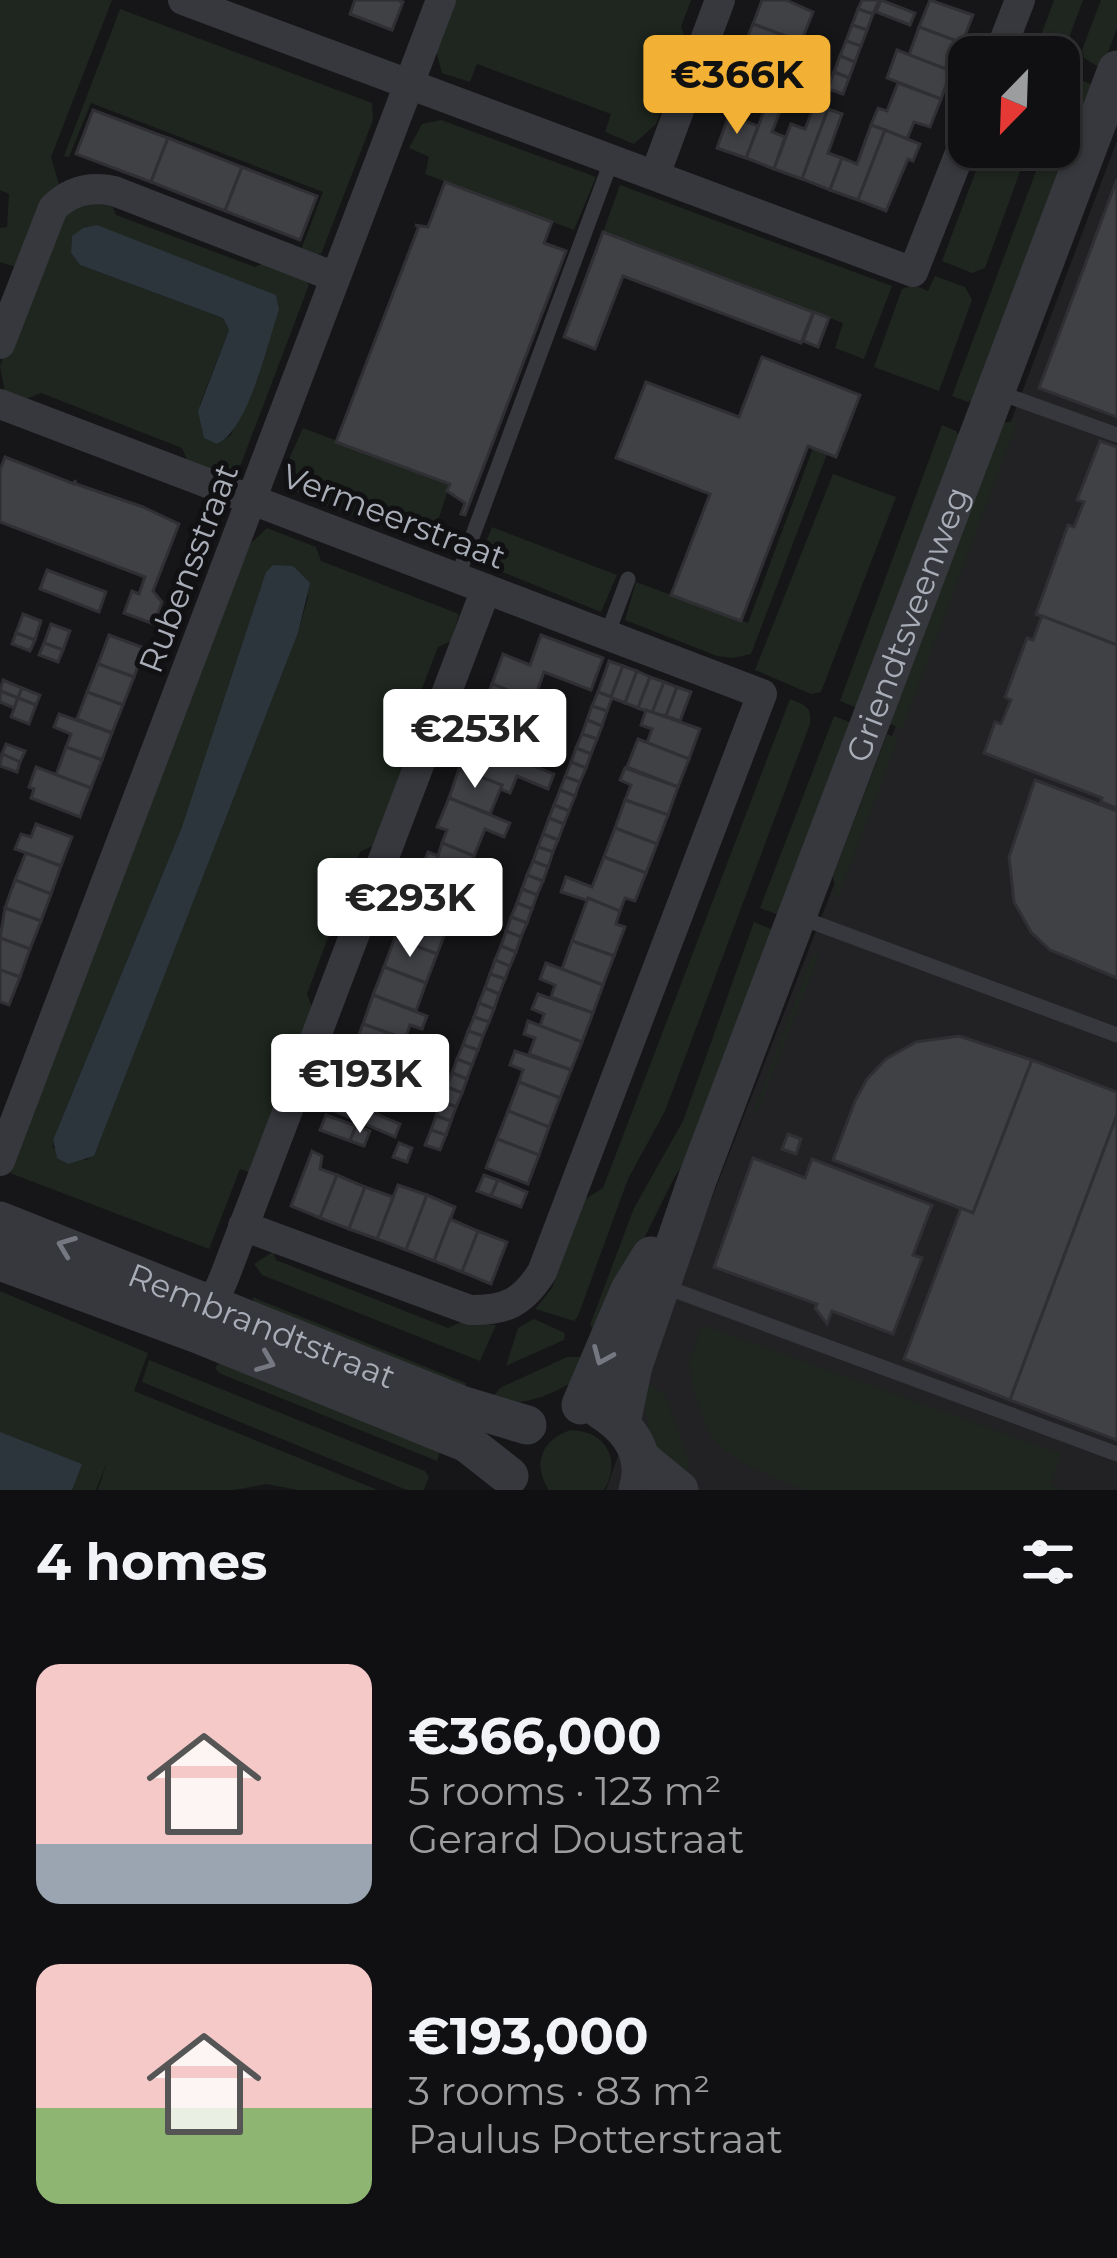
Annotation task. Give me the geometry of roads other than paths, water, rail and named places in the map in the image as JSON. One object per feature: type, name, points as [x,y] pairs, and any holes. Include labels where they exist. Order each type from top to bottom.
[{"type":"street","points":[[183,0],[913,272],[954,168]]},
{"type":"street","name":"Rubensstraat","points":[[0,1161],[441,0]]},
{"type":"street","points":[[655,175],[720,0]]},
{"type":"street","points":[[1006,36],[1020,0]]},
{"type":"street","name":"Griendtsveenweg","points":[[621,1423],[633,1366],[697,1180],[1117,70]]},
{"type":"street","points":[[0,344],[53,208],[88,189],[114,191],[335,277]]},
{"type":"street","name":"Vermeerstraat","points":[[0,404],[762,694],[542,1272],[530,1293],[512,1305],[470,1310],[243,1226]]},
{"type":"street","points":[[205,1319],[243,1226],[471,584]]},
{"type":"street","name":"Griendtsveenweg","points":[[581,1405],[631,1290],[697,1180]]},
{"type":"street","name":"Rembrandtstraat","points":[[0,1221],[467,1443],[510,1483]]},
{"type":"street","name":"Rembrandtstraat","points":[[0,1261],[205,1319],[527,1425]]},
{"type":"street","points":[[510,1483],[512,1448],[527,1425],[562,1406],[581,1405],[603,1410],[621,1423],[639,1474],[679,1490]]},
{"type":"lane","points":[[471,584],[612,159]]},
{"type":"lane","points":[[994,391],[1117,435]]},
{"type":"lane","points":[[607,635],[628,579]]},
{"type":"lane","points":[[796,916],[1117,1035]]},
{"type":"lane","points":[[660,1285],[1117,1454]]}]
